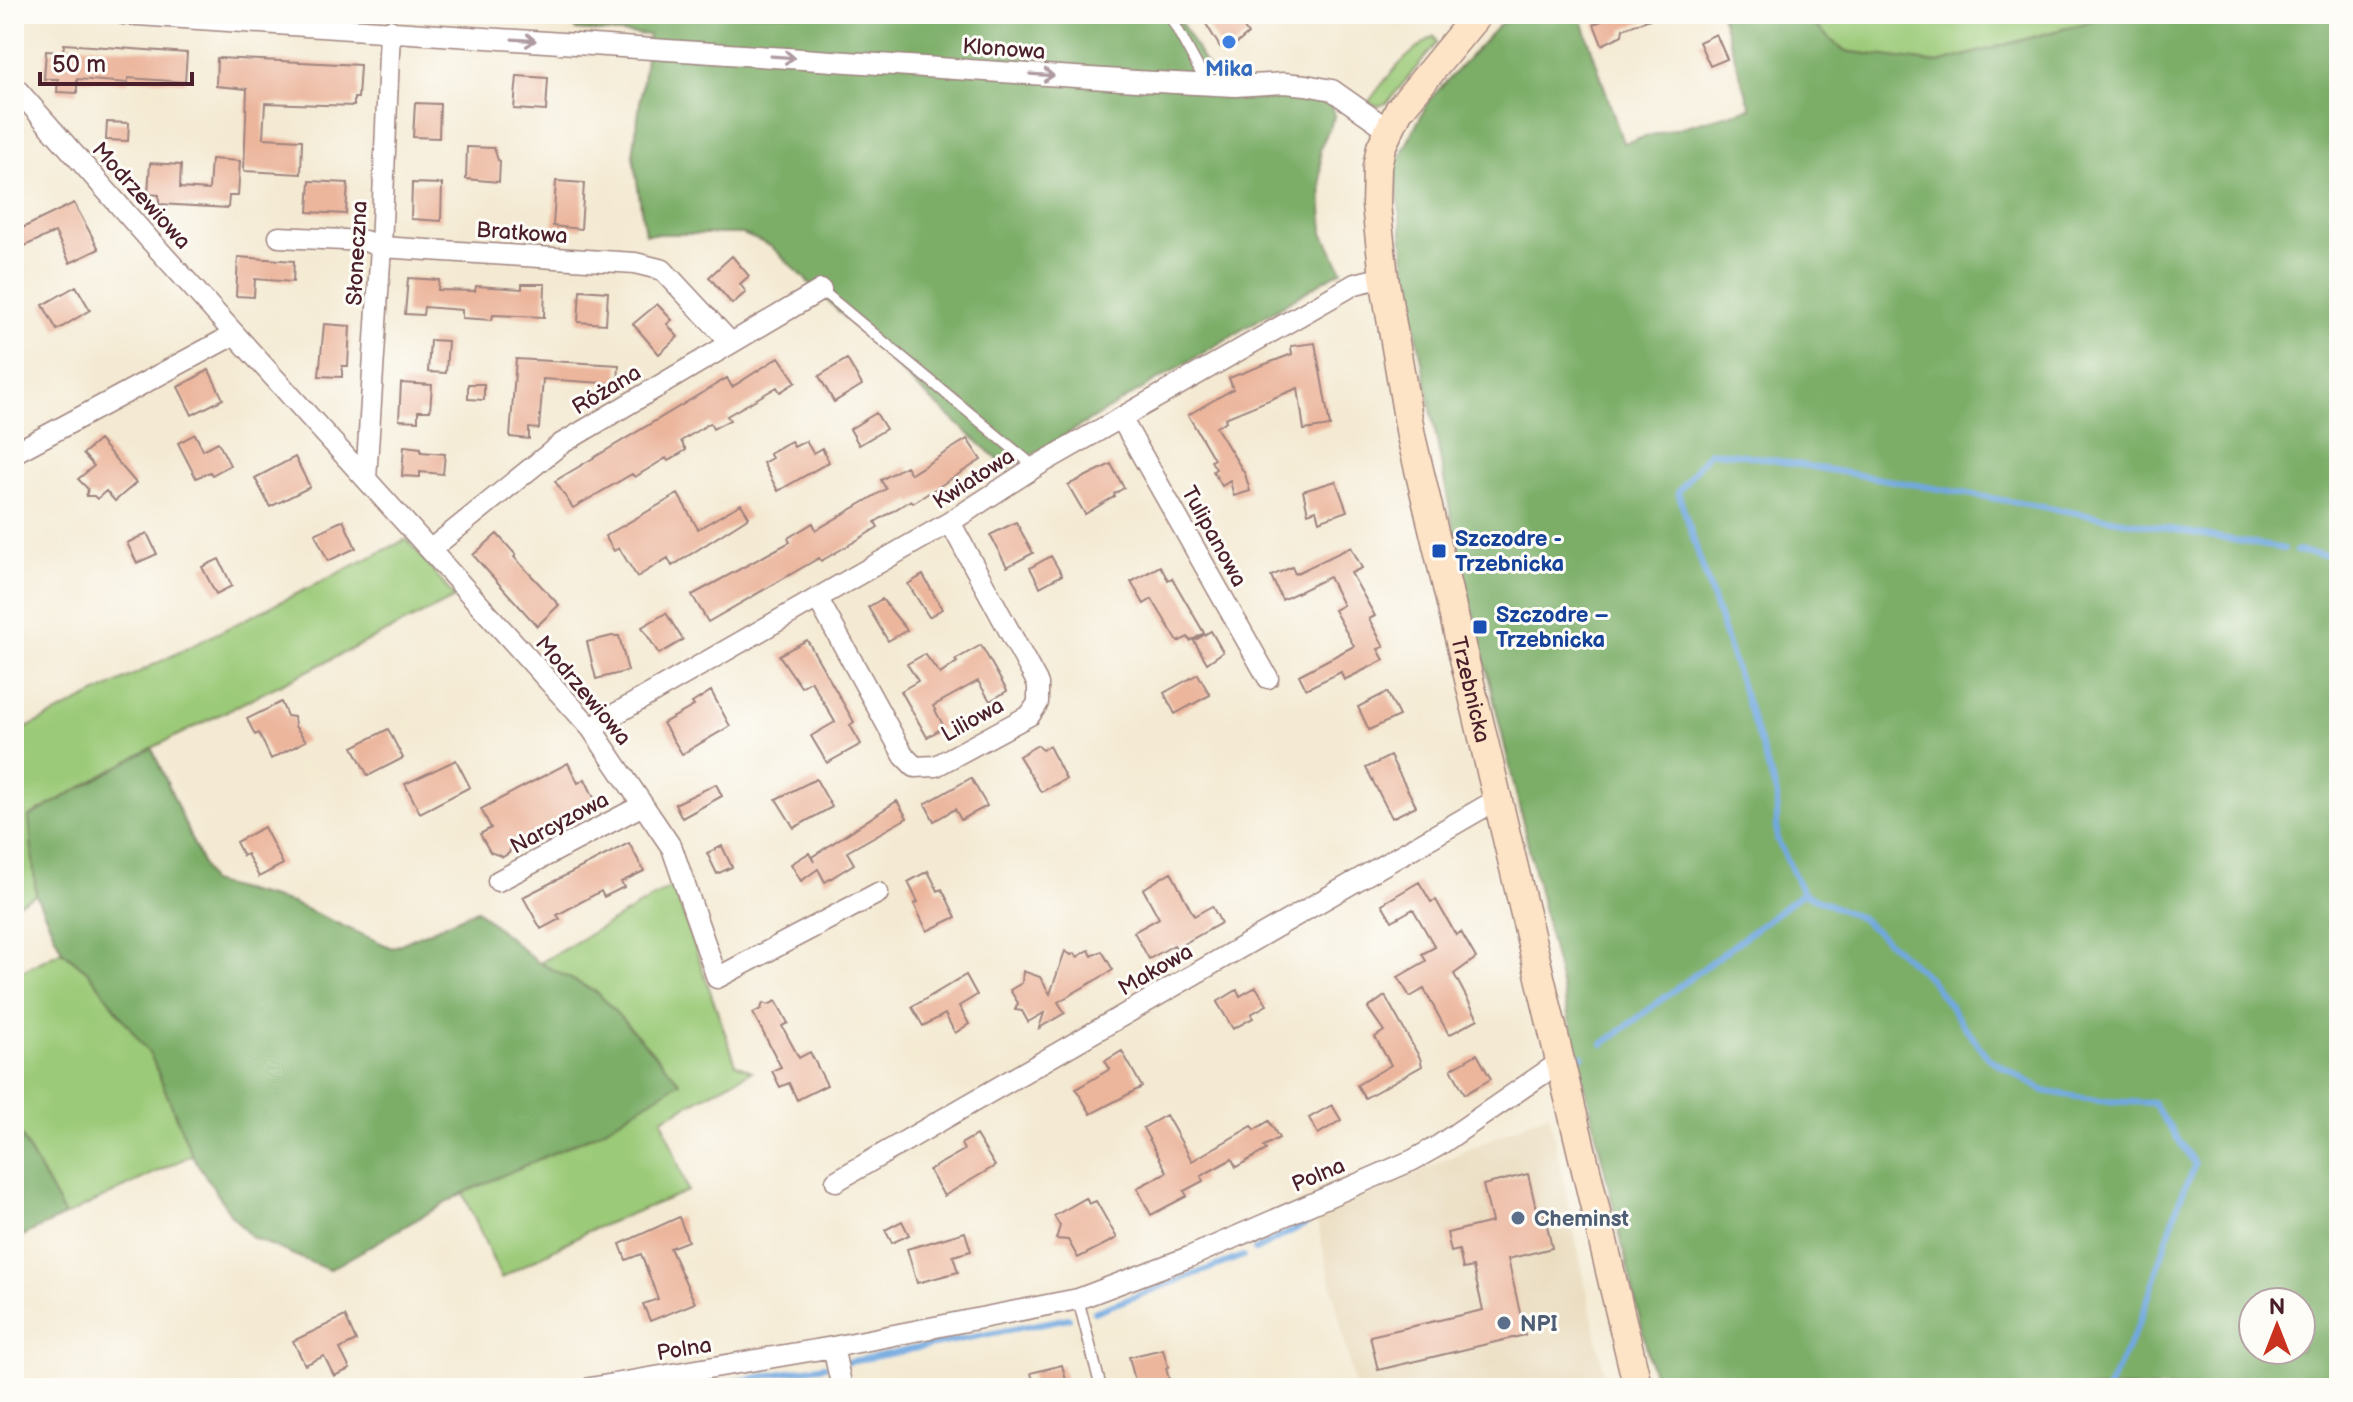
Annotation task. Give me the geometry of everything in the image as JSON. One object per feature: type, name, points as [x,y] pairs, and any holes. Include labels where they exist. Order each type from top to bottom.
[{"type":"street","name":"Klonowa","points":[[123,14],[1235,86],[1284,83],[1332,90],[1389,130]]},
{"type":"street","name":"Trzebnicka","points":[[1478,14],[1408,98],[1381,147],[1376,205],[1384,277],[1411,436],[1638,1388]]},
{"type":"street","name":"Słoneczna","points":[[366,479],[381,247],[390,30]]},
{"type":"street","name":"Modrzewiowa","points":[[14,86],[591,728],[672,848],[717,978],[878,893]]},
{"type":"street","name":"Bratkowa","points":[[279,237],[365,241],[381,247],[635,263],[663,270],[730,342]]},
{"type":"street","name":"Kwiatowa","points":[[591,728],[950,522],[1035,467],[1355,284],[1384,277]]},
{"type":"street","name":"Różana","points":[[430,550],[561,444],[821,290]]},
{"type":"street","points":[[14,453],[235,334]]},
{"type":"street","name":"Tulipanowa","points":[[1121,418],[1268,678]]},
{"type":"street","name":"Liliowa","points":[[818,599],[904,756],[915,767],[936,766],[1030,715],[1038,703],[1038,684],[950,522]]},
{"type":"street","name":"Makowa","points":[[836,1181],[1498,799]]},
{"type":"street","name":"Narcyzowa","points":[[498,881],[643,805]]},
{"type":"street","name":"Polna","points":[[590,1388],[833,1347],[1078,1299],[1189,1257],[1413,1160],[1560,1062]]},
{"type":"street","points":[[833,1347],[842,1388]]},
{"type":"lane","points":[[1169,14],[1207,84]]},
{"type":"lane","points":[[821,290],[1035,467]]},
{"type":"lane","points":[[1078,1299],[1101,1388]]},
{"type":"shaded area","points":[[1549,1113],[1606,1382],[1583,1388],[1355,1388],[1316,1218]]},
{"type":"green space","points":[[569,14],[1176,14],[1224,95],[1301,94],[1328,98],[1335,115],[1320,149],[1323,233],[1342,270],[1008,469],[917,387],[771,246],[743,234],[645,234],[633,155],[649,35],[576,30]]},
{"type":"green space","points":[[1524,14],[1580,14],[1623,143],[1751,108],[1721,14],[1802,14],[1844,51],[1938,63],[2118,14],[2339,14],[2339,1388],[1656,1388],[1453,526],[1407,282],[1395,167],[1429,100],[1500,24]]},
{"type":"green space","points":[[1802,14],[2118,14],[1938,63],[1844,51]]},
{"type":"green space","points":[[1434,36],[1437,43],[1387,103],[1378,106],[1368,103],[1398,66]]},
{"type":"green space","points":[[407,539],[455,598],[152,748],[29,816],[36,895],[14,905],[14,734]]},
{"type":"green space","points":[[152,748],[210,882],[292,903],[392,948],[477,910],[536,961],[598,993],[680,1082],[600,1132],[463,1193],[329,1270],[251,1237],[231,1215],[192,1155],[151,1056],[89,973],[62,951],[36,895],[29,817]]},
{"type":"green space","points":[[673,886],[736,1064],[752,1071],[662,1119],[688,1191],[586,1232],[501,1278],[463,1193],[600,1132],[598,993],[540,963]]},
{"type":"green space","points":[[62,951],[89,973],[152,1056],[192,1155],[65,1216],[14,1123],[14,975]]},
{"type":"green space","points":[[14,1123],[65,1216],[14,1240]]},
{"type":"building","points":[[1200,14],[1235,14],[1248,34],[1229,50],[1220,47]]},
{"type":"building","points":[[1601,14],[1658,16],[1623,29],[1622,35],[1602,45],[1594,24],[1604,20]]},
{"type":"building","points":[[1716,34],[1727,59],[1710,66],[1699,42]]},
{"type":"building","points":[[64,44],[187,53],[185,82],[128,78],[128,83],[77,79],[77,93],[57,92],[58,79],[44,79],[46,51],[63,52]]},
{"type":"building","points":[[217,58],[360,65],[358,98],[354,98],[354,106],[265,103],[263,138],[302,140],[301,174],[244,171],[247,89],[216,86]]},
{"type":"building","points":[[517,76],[548,78],[546,111],[514,109]]},
{"type":"building","points":[[415,103],[440,104],[439,138],[413,137]]},
{"type":"building","points":[[107,122],[129,123],[128,141],[106,140]]},
{"type":"building","points":[[467,147],[494,148],[500,161],[499,182],[466,179]]},
{"type":"building","points":[[211,159],[240,161],[238,196],[229,196],[228,208],[159,204],[159,195],[148,194],[150,163],[181,165],[180,188],[209,190]]},
{"type":"building","points":[[310,181],[348,183],[346,214],[308,212]]},
{"type":"building","points":[[556,181],[584,183],[581,229],[553,226]]},
{"type":"building","points":[[412,183],[442,184],[441,221],[411,219]]},
{"type":"building","points":[[74,203],[99,249],[70,263],[55,232],[14,251],[14,232]]},
{"type":"building","points":[[732,256],[749,276],[740,284],[746,292],[732,304],[709,277]]},
{"type":"building","points":[[238,257],[294,261],[293,282],[255,279],[254,297],[236,296]]},
{"type":"building","points":[[408,278],[439,280],[438,290],[475,291],[476,286],[522,289],[522,284],[545,284],[544,317],[493,315],[492,320],[462,318],[462,310],[424,307],[423,315],[405,314]]},
{"type":"building","points":[[76,286],[90,310],[57,330],[43,305]]},
{"type":"building","points":[[580,290],[608,292],[606,324],[578,322]]},
{"type":"building","points":[[657,304],[672,320],[667,324],[678,337],[659,354],[633,324]]},
{"type":"building","points":[[324,324],[350,326],[348,366],[342,366],[342,377],[319,376]]},
{"type":"building","points":[[430,340],[448,341],[446,373],[428,372]]},
{"type":"building","points":[[1315,343],[1330,426],[1304,430],[1298,388],[1225,418],[1226,421],[1216,427],[1245,474],[1250,491],[1234,496],[1230,481],[1222,486],[1213,471],[1216,469],[1211,461],[1214,459],[1188,415],[1233,389],[1229,378],[1292,354],[1291,346]]},
{"type":"building","points":[[779,357],[796,382],[780,392],[777,387],[727,416],[730,420],[713,429],[710,423],[681,441],[686,450],[668,461],[666,458],[635,477],[632,474],[573,508],[555,481],[727,378],[732,387]]},
{"type":"building","points":[[516,359],[619,365],[618,384],[543,379],[539,429],[529,428],[529,439],[510,437]]},
{"type":"building","points":[[847,359],[862,385],[834,402],[819,376]]},
{"type":"building","points":[[209,370],[223,399],[192,415],[178,387]]},
{"type":"building","points":[[401,383],[432,385],[430,411],[418,411],[418,421],[399,420]]},
{"type":"building","points":[[468,384],[484,384],[484,400],[468,399]]},
{"type":"building","points":[[876,413],[886,429],[859,445],[850,429]]},
{"type":"building","points":[[195,434],[203,450],[218,442],[230,465],[212,475],[210,472],[196,478],[178,443]]},
{"type":"building","points":[[967,439],[981,460],[913,503],[911,500],[875,522],[878,527],[854,542],[821,561],[819,558],[708,622],[692,595],[790,542],[788,538],[813,523],[816,530],[886,489],[881,480],[906,466],[911,474]]},
{"type":"building","points":[[99,440],[136,483],[115,501],[106,491],[97,499],[86,496],[88,489],[78,479],[94,466],[83,454]]},
{"type":"building","points":[[791,441],[794,447],[806,441],[813,453],[822,448],[829,462],[778,491],[763,463],[772,458],[769,453]]},
{"type":"building","points":[[404,446],[421,448],[421,452],[445,454],[443,474],[420,472],[420,477],[402,476]]},
{"type":"building","points":[[295,457],[310,487],[270,507],[255,478]]},
{"type":"building","points":[[1111,464],[1124,488],[1085,514],[1068,485]]},
{"type":"building","points":[[1336,481],[1347,511],[1319,521],[1316,510],[1308,513],[1303,491]]},
{"type":"building","points":[[678,494],[698,529],[741,504],[749,517],[672,566],[668,558],[637,577],[619,548],[614,551],[605,536]]},
{"type":"building","points":[[343,520],[356,548],[328,561],[315,534]]},
{"type":"building","points":[[1016,522],[1033,553],[1007,567],[990,535]]},
{"type":"building","points":[[147,533],[157,554],[137,563],[127,543]]},
{"type":"building","points":[[497,534],[559,605],[537,626],[473,555]]},
{"type":"building","points":[[1351,547],[1362,568],[1351,573],[1375,616],[1369,619],[1384,647],[1378,649],[1384,660],[1344,680],[1341,672],[1306,689],[1299,675],[1354,646],[1334,610],[1343,605],[1329,577],[1282,600],[1271,576],[1292,567],[1295,574]]},
{"type":"building","points":[[1051,556],[1062,575],[1040,587],[1030,568]]},
{"type":"building","points":[[219,559],[232,586],[216,594],[202,567]]},
{"type":"building","points":[[1160,566],[1168,580],[1172,578],[1204,633],[1190,641],[1188,637],[1178,642],[1152,599],[1144,604],[1131,582]]},
{"type":"building","points":[[923,575],[942,609],[929,617],[908,584]]},
{"type":"building","points":[[882,599],[907,630],[888,641],[868,607]]},
{"type":"building","points":[[666,613],[683,640],[659,654],[642,627]]},
{"type":"building","points":[[1211,631],[1223,652],[1207,663],[1194,641]]},
{"type":"building","points":[[619,636],[628,671],[596,679],[587,642]]},
{"type":"building","points":[[807,640],[854,722],[850,725],[861,744],[827,763],[811,736],[835,722],[811,681],[801,687],[779,655]]},
{"type":"building","points":[[981,645],[1007,691],[990,701],[978,681],[933,706],[944,727],[927,737],[901,691],[918,681],[907,664],[925,654],[940,674],[957,662],[955,660]]},
{"type":"building","points":[[1198,674],[1210,695],[1175,714],[1164,693]]},
{"type":"building","points":[[711,691],[730,726],[682,754],[663,723],[694,706],[692,703]]},
{"type":"building","points":[[1387,692],[1399,716],[1369,730],[1358,707]]},
{"type":"building","points":[[281,702],[287,716],[294,717],[295,726],[306,741],[271,759],[259,733],[255,735],[247,719]]},
{"type":"building","points":[[388,729],[403,758],[368,776],[353,747]]},
{"type":"building","points":[[1038,745],[1042,750],[1049,746],[1066,779],[1041,792],[1019,756]]},
{"type":"building","points":[[1390,756],[1416,806],[1392,818],[1366,768]]},
{"type":"building","points":[[456,760],[470,787],[420,813],[405,784]]},
{"type":"building","points":[[568,763],[578,783],[585,779],[596,802],[572,815],[570,821],[563,825],[557,823],[533,833],[511,847],[503,857],[490,852],[480,834],[491,828],[481,809]]},
{"type":"building","points":[[971,778],[987,806],[961,820],[955,809],[934,821],[925,804]]},
{"type":"building","points":[[816,779],[832,807],[794,828],[776,799]]},
{"type":"building","points":[[716,784],[722,796],[682,818],[675,804]]},
{"type":"building","points":[[897,801],[907,818],[847,852],[854,864],[825,882],[818,869],[801,881],[791,864],[809,853],[814,862],[812,857]]},
{"type":"building","points":[[264,827],[283,864],[259,877],[247,854],[243,856],[236,842]]},
{"type":"building","points":[[629,843],[644,871],[621,882],[624,887],[604,897],[601,891],[557,915],[560,919],[541,929],[523,897]]},
{"type":"building","points":[[722,846],[732,867],[717,874],[707,853]]},
{"type":"building","points":[[928,871],[938,891],[942,889],[956,917],[927,931],[908,882]]},
{"type":"building","points":[[1171,872],[1194,916],[1212,906],[1221,923],[1149,959],[1134,932],[1159,918],[1143,889]]},
{"type":"building","points":[[1419,882],[1431,902],[1436,900],[1456,935],[1461,932],[1476,958],[1454,974],[1478,1019],[1449,1035],[1424,989],[1410,997],[1398,977],[1426,961],[1422,954],[1435,947],[1413,909],[1392,921],[1382,904]]},
{"type":"building","points":[[1089,950],[1092,956],[1102,951],[1113,970],[1058,1002],[1065,1013],[1039,1028],[1044,1013],[1028,1022],[1022,1011],[1015,1010],[1018,1003],[1010,990],[1022,983],[1023,971],[1040,977],[1050,994],[1065,951],[1071,955],[1075,953],[1077,957]]},
{"type":"building","points":[[966,975],[977,995],[959,1006],[969,1024],[955,1033],[945,1014],[923,1026],[912,1007]]},
{"type":"building","points":[[1256,987],[1267,1005],[1251,1014],[1253,1018],[1233,1029],[1217,1002],[1237,990],[1240,996]]},
{"type":"building","points":[[1385,996],[1422,1066],[1365,1098],[1357,1085],[1391,1065],[1375,1037],[1384,1031],[1368,1008]]},
{"type":"building","points":[[776,1001],[788,1023],[782,1026],[799,1058],[810,1052],[827,1085],[797,1100],[789,1083],[780,1087],[772,1071],[781,1067],[753,1013],[761,1009],[763,1003],[768,1005]]},
{"type":"building","points":[[1122,1051],[1142,1087],[1091,1114],[1076,1089],[1110,1069],[1105,1061]]},
{"type":"building","points":[[1477,1054],[1491,1079],[1465,1094],[1451,1069]]},
{"type":"building","points":[[1332,1105],[1341,1120],[1318,1134],[1309,1118]]},
{"type":"building","points":[[1166,1115],[1192,1161],[1252,1126],[1254,1130],[1269,1121],[1279,1138],[1264,1146],[1266,1150],[1236,1167],[1232,1159],[1201,1176],[1203,1181],[1184,1191],[1187,1196],[1151,1215],[1137,1188],[1167,1172],[1143,1128]]},
{"type":"building","points":[[976,1135],[995,1166],[944,1196],[929,1170],[964,1150],[961,1144]]},
{"type":"building","points":[[1528,1174],[1537,1213],[1544,1212],[1552,1248],[1508,1259],[1525,1335],[1378,1370],[1370,1336],[1483,1310],[1473,1267],[1463,1269],[1459,1250],[1451,1252],[1447,1233],[1492,1222],[1483,1185]]},
{"type":"building","points":[[1086,1198],[1089,1204],[1096,1201],[1117,1238],[1078,1258],[1068,1240],[1056,1239],[1060,1226],[1054,1216]]},
{"type":"building","points":[[679,1217],[688,1241],[670,1248],[695,1303],[650,1321],[643,1304],[658,1299],[641,1254],[626,1260],[620,1244]]},
{"type":"building","points":[[902,1221],[909,1235],[892,1243],[885,1230]]},
{"type":"building","points":[[965,1232],[971,1251],[953,1256],[958,1272],[917,1283],[907,1249]]},
{"type":"building","points":[[345,1316],[356,1341],[340,1349],[350,1369],[334,1376],[324,1356],[305,1365],[293,1341]]},
{"type":"building","points":[[1163,1349],[1169,1379],[1164,1380],[1166,1388],[1137,1388],[1129,1357]]},
{"type":"building","points":[[1062,1365],[1068,1388],[1035,1388],[1031,1373]]},
{"type":"waterway","points":[[2108,1388],[2142,1317],[2180,1199],[2195,1164],[2153,1103],[2100,1101],[2044,1091],[1988,1058],[1929,978],[1862,919],[1803,893],[1777,839],[1777,795],[1678,492],[1709,452],[1738,454],[2284,549]]},
{"type":"waterway","points":[[2296,551],[2339,557]]},
{"type":"waterway","points":[[1603,1044],[1803,893]]},
{"type":"waterway","points":[[1576,1056],[1583,1056]]},
{"type":"waterway","points":[[1255,1250],[1313,1220]]},
{"type":"waterway","points":[[1094,1312],[1243,1256]]},
{"type":"waterway","points":[[848,1362],[1069,1318]]},
{"type":"waterway","points":[[693,1388],[825,1366]]},
{"type":"place","name":"Mika","points":[[1229,42]]},
{"type":"place","name":"Szczodre - Trzebnicka","points":[[1439,551]]},
{"type":"place","name":"Szczodre – Trzebnicka","points":[[1480,627]]},
{"type":"place","name":"Cheminst","points":[[1518,1218]]},
{"type":"place","name":"NPI","points":[[1504,1323]]}]
